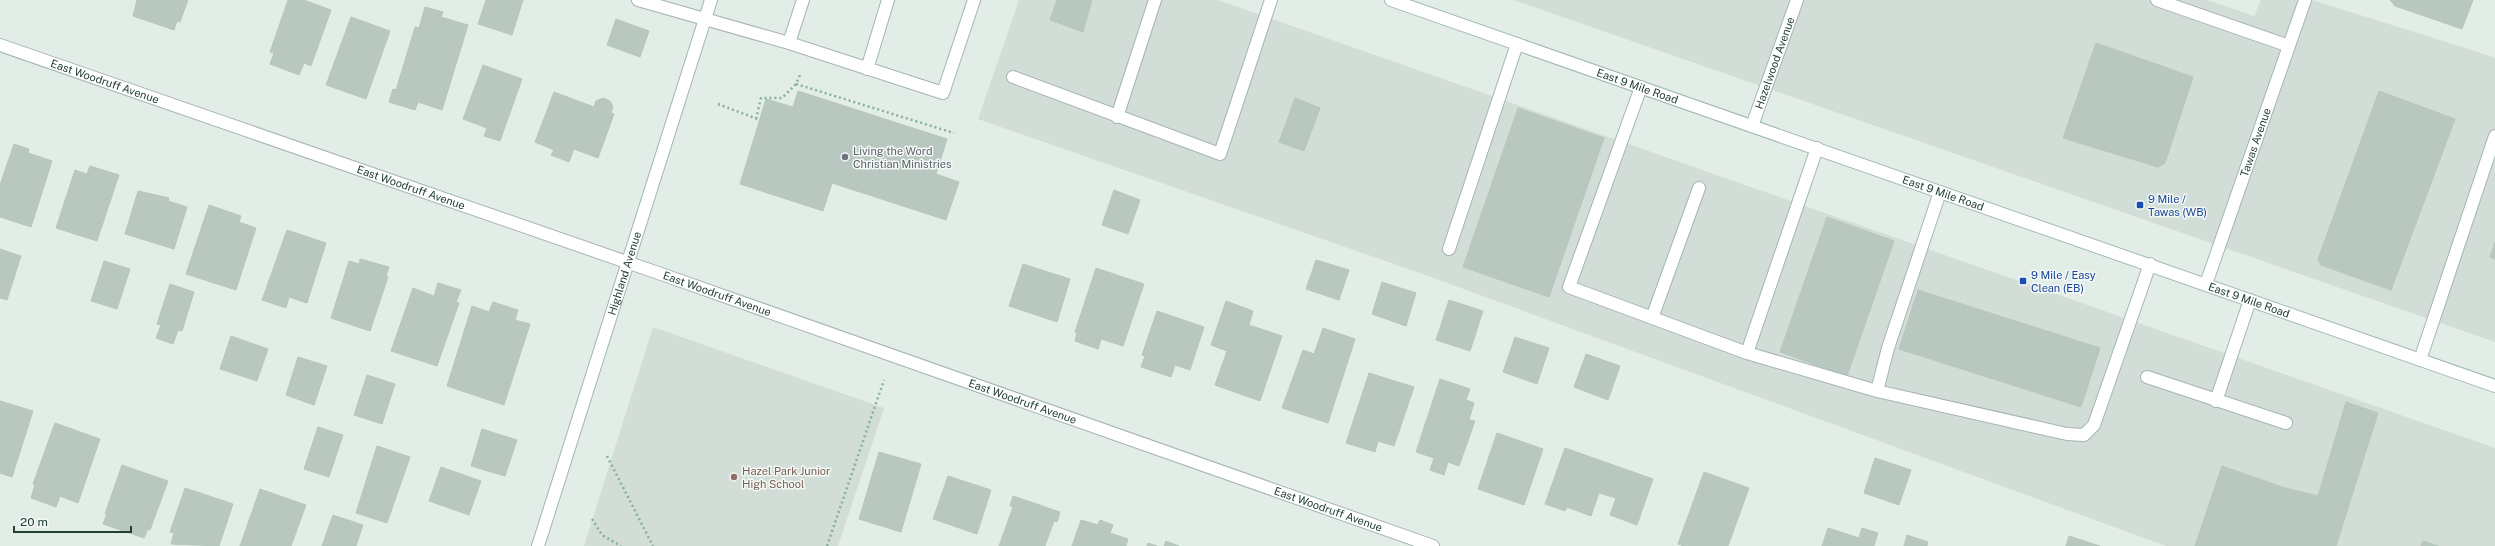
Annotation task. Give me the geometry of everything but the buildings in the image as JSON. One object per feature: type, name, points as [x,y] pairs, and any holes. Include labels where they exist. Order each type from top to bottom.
[{"type":"street","points":[[638,0],[789,43],[943,93],[974,0]]},
{"type":"street","name":"Highland Avenue","points":[[538,546],[711,0]]},
{"type":"street","points":[[789,43],[803,0]]},
{"type":"street","points":[[868,69],[888,0]]},
{"type":"street","points":[[1117,117],[1155,0]]},
{"type":"street","points":[[1013,78],[1220,154],[1271,0]]},
{"type":"street","name":"East 9 Mile Road","points":[[1391,0],[2150,264],[2495,386]]},
{"type":"street","name":"Hazelwood Avenue","points":[[1752,126],[1796,0]]},
{"type":"street","points":[[2157,0],[2289,46]]},
{"type":"street","name":"Tawas Avenue","points":[[2206,284],[2305,0]]},
{"type":"street","points":[[1449,249],[1517,44]]},
{"type":"street","name":"East Woodruff Avenue","points":[[0,45],[627,262],[1433,546]]},
{"type":"street","points":[[1641,87],[1569,287],[1747,353],[1877,391],[2067,434],[2084,434],[2094,425],[2150,264]]},
{"type":"street","points":[[2420,360],[2495,136]]},
{"type":"street","points":[[1747,353],[1817,148]]},
{"type":"street","points":[[1652,318],[1699,188]]},
{"type":"street","points":[[1877,391],[1888,348],[1940,192]]},
{"type":"street","points":[[2216,401],[2250,300]]},
{"type":"street","points":[[2147,377],[2286,424]]},
{"type":"path","points":[[756,119],[762,98],[782,98],[796,84],[802,70]]},
{"type":"path","points":[[796,84],[954,133]]},
{"type":"path","points":[[718,104],[760,120]]},
{"type":"path","points":[[827,546],[892,356]]},
{"type":"path","points":[[607,456],[653,546]]},
{"type":"path","points":[[592,519],[602,535],[621,546]]},
{"type":"shaded area","points":[[1019,0],[1218,0],[2495,448],[2495,546],[2166,546],[1417,272],[978,119]]},
{"type":"shaded area","points":[[1514,0],[2207,0],[2254,16],[2261,0],[2312,0],[2475,51],[2495,58],[2495,342]]},
{"type":"shaded area","name":"Hazel Park Junior High School","points":[[653,327],[884,408],[838,546],[584,546]]},
{"type":"place","name":"Living the Word Christian Ministries","points":[[845,157]]},
{"type":"place","name":"9 Mile / Tawas (WB)","points":[[2140,205]]},
{"type":"place","name":"9 Mile / Easy Clean (EB)","points":[[2023,281]]},
{"type":"place","name":"Hazel Park Junior High School","points":[[734,477]]}]
